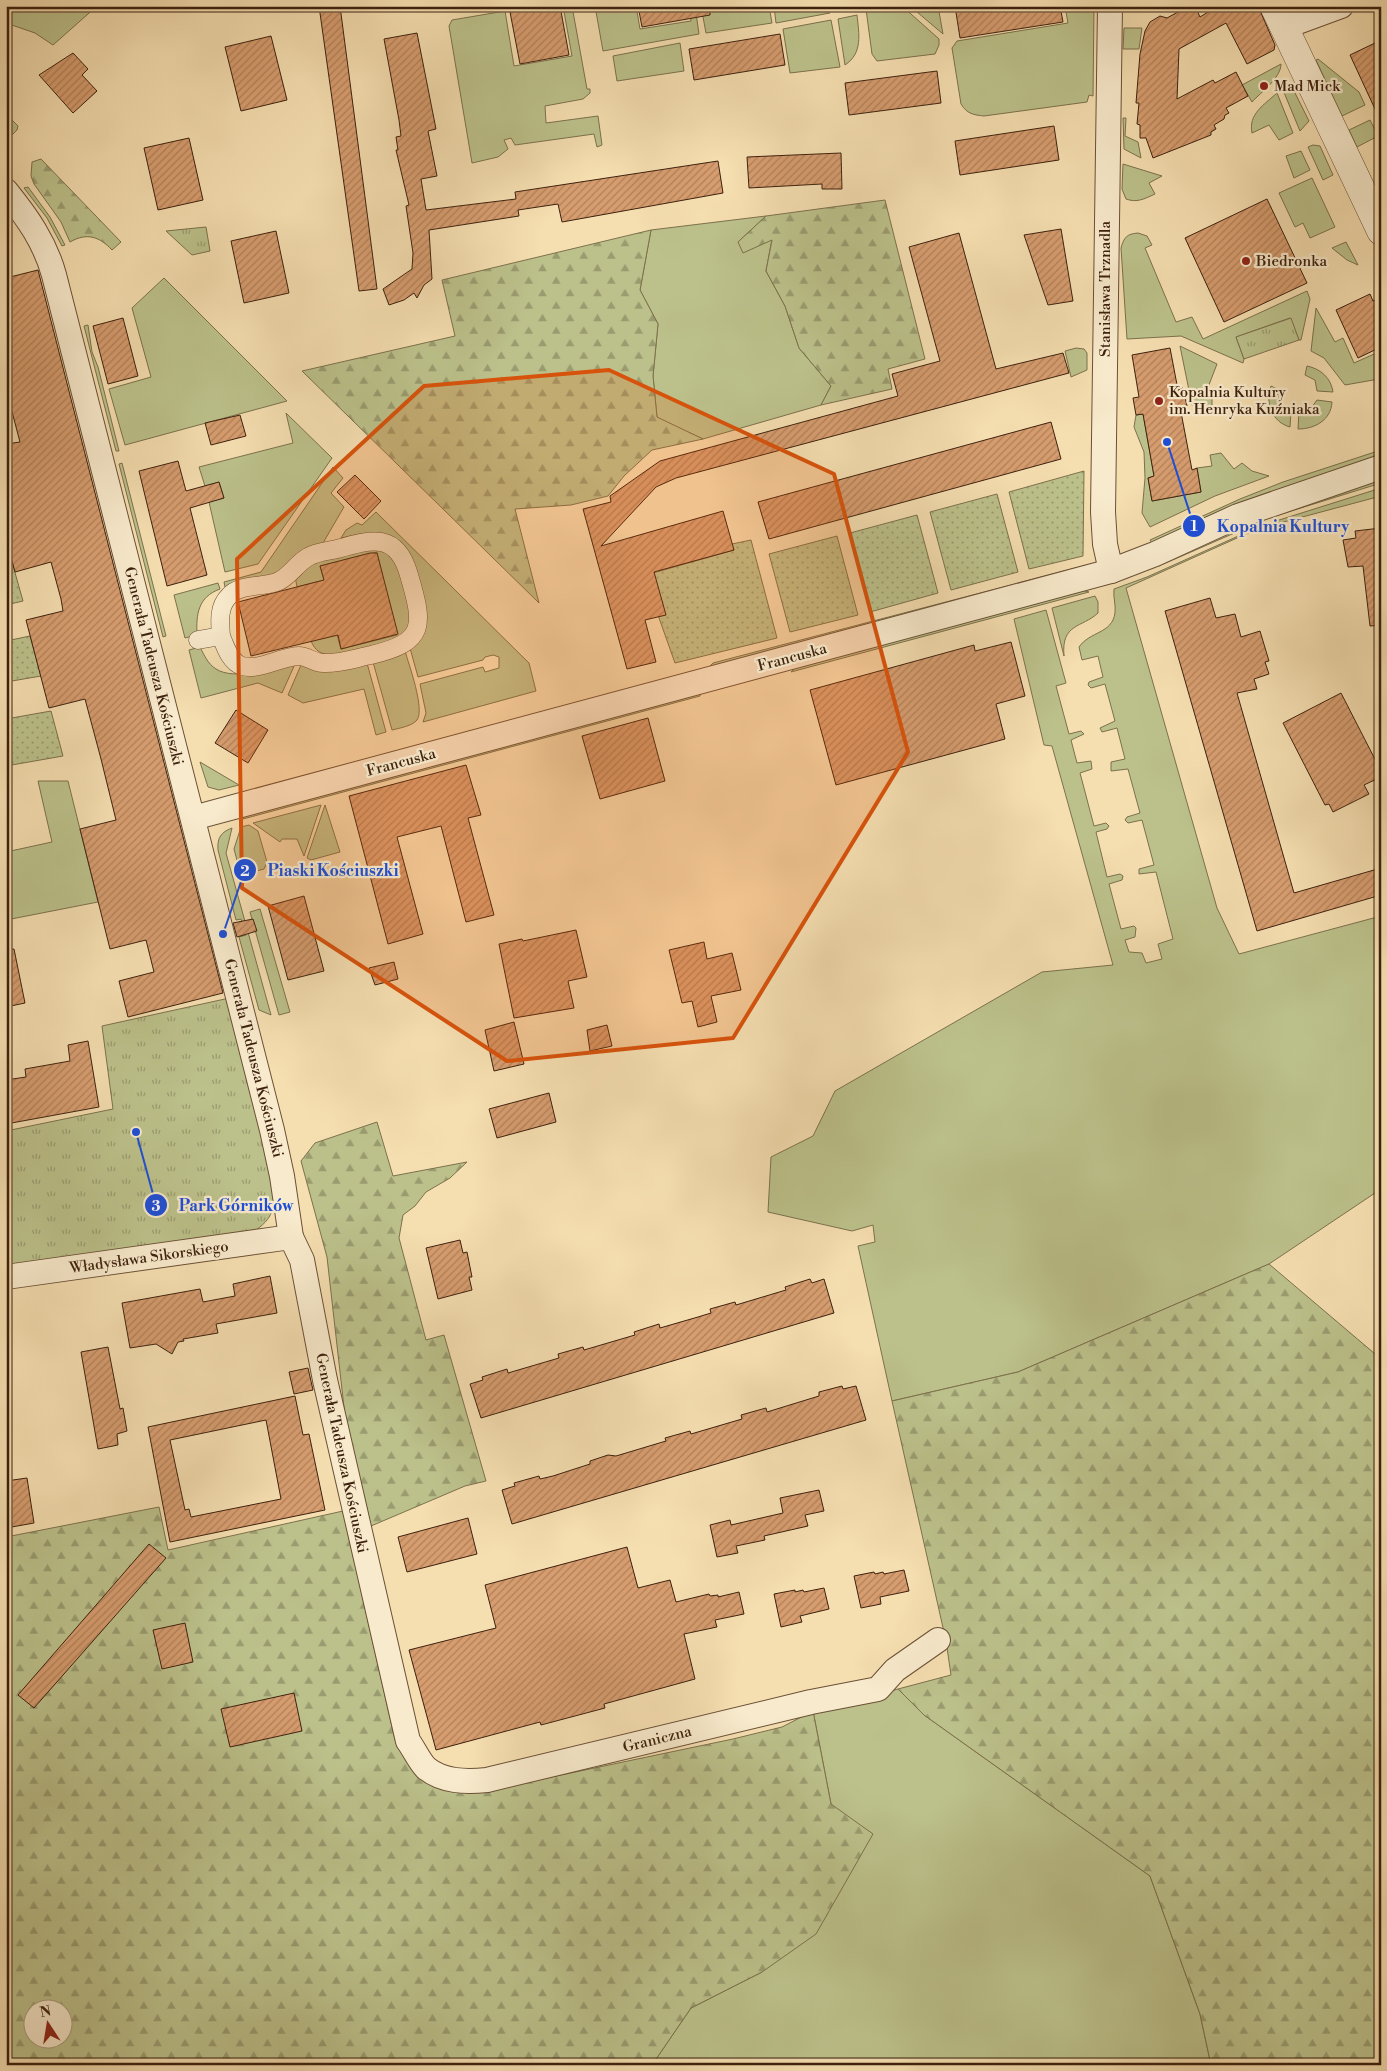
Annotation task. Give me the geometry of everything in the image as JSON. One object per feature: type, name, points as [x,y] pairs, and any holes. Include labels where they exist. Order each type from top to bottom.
[{"type":"street","name":"Stanisława Trznadla","points":[[1110,6],[1105,215],[1103,512],[1105,544],[1111,570]]},
{"type":"street","points":[[1341,6],[1279,17],[1381,231]]},
{"type":"street","name":"Generała Tadeusza Kościuszki","points":[[6,191],[28,218],[51,262],[278,1154],[291,1236],[302,1260],[325,1380],[400,1707]]},
{"type":"street","name":"Francuska","points":[[193,818],[1111,570],[1156,554],[1238,516],[1381,467]]},
{"type":"street","points":[[365,541],[385,542],[398,552],[409,573],[419,623],[414,635],[407,643],[395,649],[336,662],[321,663],[299,656],[253,666],[241,666],[230,656],[221,636],[220,613],[229,596],[240,590],[279,581],[309,556],[365,541]]},
{"type":"street","points":[[198,640],[221,636]]},
{"type":"street","name":"Władysława Sikorskiego","points":[[6,1277],[291,1236]]},
{"type":"street","name":"Graniczna","points":[[400,1707],[408,1742],[426,1768],[445,1778],[465,1782],[487,1780],[765,1712],[878,1688],[895,1670],[938,1640]]},
{"type":"highlighted area","points":[[609,370],[834,474],[908,752],[733,1038],[507,1061],[242,888],[237,559],[424,386]]},
{"type":"green space","points":[[13,6],[97,6],[53,45],[35,33],[6,23],[6,12]]},
{"type":"green space","points":[[563,6],[572,6],[587,89],[590,89],[590,93],[583,99],[545,106],[546,123],[598,116],[602,145],[597,147],[594,134],[515,145],[511,138],[504,140],[508,149],[498,157],[472,163],[449,26],[452,20],[505,11],[514,66],[572,56]]},
{"type":"green space","points":[[595,6],[636,6],[640,29],[691,21],[690,6],[695,6],[699,34],[603,51]]},
{"type":"green space","points":[[701,6],[769,6],[772,23],[706,33]]},
{"type":"green space","points":[[774,6],[828,6],[830,13],[776,23]]},
{"type":"green space","points":[[870,6],[902,6],[939,39],[939,45],[935,54],[877,61],[872,54],[866,9]]},
{"type":"green space","points":[[910,6],[938,6],[943,34]]},
{"type":"green space","points":[[1065,6],[1094,6],[1093,96],[1089,95],[1087,102],[984,116],[968,112],[961,104],[952,48],[957,41],[1068,23]]},
{"type":"green space","points":[[857,15],[859,36],[857,49],[855,55],[845,65],[838,19]]},
{"type":"green space","points":[[831,20],[840,67],[790,73],[783,29]]},
{"type":"green space","points":[[1124,28],[1142,28],[1139,49],[1123,49]]},
{"type":"green space","points":[[680,43],[684,71],[617,81],[613,56]]},
{"type":"green space","points":[[1318,59],[1359,92],[1365,105],[1342,116],[1316,60]]},
{"type":"green space","points":[[1281,64],[1274,80],[1252,102],[1242,85]]},
{"type":"green space","points":[[1293,89],[1309,121],[1300,131],[1283,90]]},
{"type":"green space","points":[[1277,93],[1293,133],[1279,140],[1269,125],[1252,133],[1252,120],[1258,110]]},
{"type":"green space","points":[[6,114],[18,126],[17,130],[6,141]]},
{"type":"green space","points":[[1123,118],[1126,118],[1125,136],[1138,142],[1141,158],[1124,149]]},
{"type":"green space","points":[[1370,120],[1378,136],[1357,147],[1349,130]]},
{"type":"green space","points":[[1313,145],[1320,146],[1333,175],[1323,180],[1308,147]]},
{"type":"green space","points":[[1301,151],[1310,170],[1294,178],[1286,156]]},
{"type":"green space","points":[[41,159],[121,242],[112,250],[103,242],[93,237],[82,237],[70,242],[61,222],[34,184],[31,176],[32,162]]},
{"type":"green space","points":[[1123,164],[1162,176],[1149,183],[1155,194],[1144,199],[1126,199],[1122,189]]},
{"type":"green space","points":[[1312,178],[1335,227],[1310,238],[1303,223],[1295,227],[1279,193]]},
{"type":"green space","points":[[28,187],[50,217],[65,245],[62,246],[47,218],[24,188]]},
{"type":"green space","points":[[885,200],[925,359],[888,369],[892,389],[821,405],[831,386],[799,348],[785,306],[766,271],[772,240],[743,253],[738,242],[766,216]]},
{"type":"green space","points":[[766,216],[738,242],[772,239],[766,271],[785,306],[799,348],[831,386],[821,405],[703,439],[657,418],[653,376],[658,324],[640,290],[651,230]]},
{"type":"green space","points":[[206,227],[210,251],[192,255],[166,231]]},
{"type":"green space","points":[[651,230],[640,290],[658,324],[653,376],[657,417],[703,439],[652,450],[624,476],[608,496],[571,505],[515,509],[539,603],[302,371],[455,336],[442,280]]},
{"type":"green space","points":[[1138,233],[1147,236],[1152,245],[1145,248],[1176,322],[1192,317],[1203,339],[1307,291],[1310,299],[1301,340],[1299,340],[1290,318],[1236,337],[1244,359],[1243,363],[1181,336],[1127,339],[1121,248],[1126,237]]},
{"type":"green space","points":[[1346,242],[1358,265],[1347,260],[1332,248]]},
{"type":"green space","points":[[164,278],[287,401],[125,445],[109,389],[151,377],[132,308]]},
{"type":"green space","points":[[1316,308],[1335,342],[1343,338],[1354,363],[1381,351],[1381,383],[1379,379],[1345,385],[1324,358],[1311,351]]},
{"type":"green space","points":[[1291,318],[1299,340],[1244,359],[1236,337]]},
{"type":"green space","points":[[88,325],[92,352],[98,367],[119,451],[116,451],[84,326]]},
{"type":"green space","points":[[1180,346],[1217,364],[1207,390],[1212,390],[1212,409],[1201,411],[1199,404],[1192,405]]},
{"type":"green space","points":[[1076,348],[1084,349],[1087,353],[1087,370],[1071,377],[1065,351]]},
{"type":"green space","points":[[1307,366],[1317,369],[1328,378],[1333,392],[1317,391],[1315,380],[1305,375]]},
{"type":"green space","points":[[1271,386],[1279,390],[1278,397],[1280,403],[1291,411],[1290,427],[1274,416],[1269,399]]},
{"type":"green space","points":[[1317,400],[1332,402],[1329,414],[1316,425],[1298,429],[1299,412],[1309,411]]},
{"type":"green space","points":[[286,413],[332,458],[258,564],[225,572],[209,502],[224,498],[219,482],[205,486],[199,467],[293,443]]},
{"type":"green space","points":[[1143,414],[1154,476],[1148,478],[1152,501],[1201,492],[1197,468],[1212,466],[1210,455],[1221,453],[1234,469],[1242,463],[1252,471],[1269,476],[1215,496],[1150,527],[1142,513],[1145,478],[1144,452],[1134,427],[1136,415]]},
{"type":"green space","points":[[1381,450],[1381,455],[1254,498],[1152,543],[1150,540],[1240,499],[1283,482]]},
{"type":"green space","points":[[122,463],[166,636],[163,637],[119,464]]},
{"type":"green space","points":[[333,467],[343,478],[331,493],[344,507],[323,543],[297,554],[275,575],[225,587],[224,582],[261,572]]},
{"type":"green space","points":[[1084,471],[1083,556],[1029,569],[1009,492]]},
{"type":"green space","points":[[1381,477],[1381,483],[1275,516],[1276,511]]},
{"type":"green space","points":[[1381,488],[1381,496],[1276,524],[1276,521]]},
{"type":"green space","points":[[997,494],[1018,572],[951,590],[930,512]]},
{"type":"green space","points":[[376,512],[529,663],[536,691],[423,722],[426,713],[420,684],[483,667],[485,672],[499,668],[499,657],[493,655],[485,657],[483,660],[418,677],[410,648],[424,604],[380,535],[360,534],[341,538],[346,530],[357,523],[362,525]]},
{"type":"green space","points":[[917,515],[938,593],[870,612],[850,533]]},
{"type":"green space","points":[[1255,522],[1255,524],[1159,566],[1158,563],[1228,529]]},
{"type":"green space","points":[[1257,529],[1126,588],[1217,908],[1239,954],[1381,916],[1381,1189],[1269,1264],[1018,1372],[892,1401],[858,1246],[875,1242],[873,1225],[852,1231],[768,1212],[771,1157],[813,1136],[835,1091],[1042,972],[1113,965],[1052,746],[1044,745],[1014,619],[1046,610],[1066,683],[1056,686],[1069,734],[1081,731],[1084,734],[1071,740],[1077,763],[1091,761],[1092,769],[1080,773],[1094,826],[1106,823],[1109,826],[1107,829],[1096,832],[1107,877],[1120,874],[1123,876],[1122,880],[1109,884],[1121,929],[1134,926],[1136,928],[1135,937],[1125,940],[1129,952],[1142,953],[1146,963],[1162,959],[1158,944],[1173,939],[1156,872],[1139,874],[1139,869],[1154,865],[1142,820],[1128,823],[1125,820],[1127,817],[1140,813],[1128,769],[1111,771],[1111,762],[1125,759],[1117,728],[1102,732],[1100,728],[1115,721],[1105,684],[1091,688],[1088,685],[1089,682],[1103,677],[1098,656],[1082,660],[1079,647],[1089,638],[1110,625],[1115,613],[1114,589],[1147,577]]},
{"type":"green space","points":[[837,536],[858,615],[790,632],[769,554]]},
{"type":"green space","points":[[751,540],[777,638],[675,663],[648,587],[653,573],[734,550],[732,544]]},
{"type":"green space","points":[[383,547],[396,562],[410,608],[410,623],[403,638],[332,656],[319,652],[311,641],[337,635],[341,649],[397,635],[377,552],[320,566],[324,580],[297,587],[295,576],[308,562]]},
{"type":"green space","points":[[10,555],[23,601],[6,605],[6,556]]},
{"type":"green space","points":[[1087,565],[1085,568],[707,669],[713,663]]},
{"type":"green space","points":[[218,583],[220,589],[207,597],[200,607],[197,620],[197,635],[185,638],[174,595]]},
{"type":"green space","points":[[1082,590],[1089,592],[791,672],[798,665]]},
{"type":"green space","points":[[1095,596],[1098,602],[1098,613],[1069,632],[1064,645],[1064,656],[1052,608]]},
{"type":"green space","points":[[30,636],[41,676],[6,682],[6,641]]},
{"type":"green space","points":[[200,647],[211,665],[216,669],[233,674],[244,674],[295,664],[282,693],[258,683],[201,698],[189,650]]},
{"type":"green space","points":[[405,651],[416,687],[419,714],[417,720],[412,724],[392,730],[373,662]]},
{"type":"green space","points":[[367,663],[386,732],[376,735],[364,689],[303,703],[288,695],[301,665]]},
{"type":"green space","points":[[701,692],[700,696],[243,819],[244,814]]},
{"type":"green space","points":[[51,711],[63,756],[6,766],[6,719]]},
{"type":"green space","points":[[200,762],[239,785],[219,790],[208,787]]},
{"type":"green space","points":[[38,781],[68,781],[98,902],[6,920],[6,852],[52,842]]},
{"type":"green space","points":[[321,805],[304,856],[297,839],[282,839],[280,842],[253,823]]},
{"type":"green space","points":[[325,805],[340,852],[311,860],[307,858]]},
{"type":"green space","points":[[249,825],[258,831],[267,862],[264,869],[241,875],[234,849],[241,827]]},
{"type":"green space","points":[[232,828],[226,853],[271,1015],[259,1010],[239,937],[246,935],[241,919],[236,920],[218,850],[220,836]]},
{"type":"green space","points":[[260,909],[290,1012],[279,1015],[250,912]]},
{"type":"green space","points":[[234,997],[275,1182],[273,1209],[263,1225],[256,1230],[6,1267],[6,1131],[113,1109],[102,1026]]},
{"type":"green space","points":[[377,1122],[393,1176],[467,1162],[450,1178],[426,1192],[415,1206],[403,1215],[399,1238],[426,1340],[444,1335],[486,1481],[465,1486],[371,1526],[345,1416],[327,1257],[301,1161],[315,1143]]},
{"type":"green space","points":[[1269,1264],[1381,1359],[1381,2065],[1211,2065],[1200,2014],[1150,1876],[924,1715],[898,1689],[951,1675],[946,1641],[892,1401],[1018,1372]]},
{"type":"green space","points":[[159,1507],[168,1550],[343,1511],[395,1740],[415,1770],[518,1784],[782,1727],[813,1711],[831,1804],[873,1834],[816,1934],[762,1972],[691,2008],[652,2065],[6,2065],[6,1537]]},
{"type":"green space","points":[[898,1689],[924,1715],[1150,1876],[1200,2014],[1211,2065],[652,2065],[691,2008],[762,1972],[831,1804],[813,1711]]},
{"type":"building","points":[[319,6],[340,6],[377,289],[359,291]]},
{"type":"building","points":[[543,6],[560,6],[569,55],[520,64],[510,12]]},
{"type":"building","points":[[638,6],[710,6],[710,15],[642,27]]},
{"type":"building","points":[[955,6],[1060,6],[1063,22],[960,38]]},
{"type":"building","points":[[1189,6],[1195,6],[1200,17],[1218,6],[1258,6],[1275,45],[1274,50],[1247,64],[1226,23],[1179,49],[1177,99],[1213,80],[1215,83],[1236,72],[1248,96],[1226,108],[1229,113],[1225,115],[1224,119],[1214,125],[1216,129],[1211,132],[1211,135],[1153,158],[1146,138],[1140,138],[1140,125],[1137,124],[1139,103],[1136,103],[1140,54],[1145,31],[1150,22],[1160,16],[1167,18]]},
{"type":"building","points":[[417,33],[436,129],[428,131],[437,176],[421,179],[426,210],[516,199],[515,192],[718,161],[723,193],[562,222],[558,204],[518,210],[519,216],[429,230],[432,279],[424,285],[417,298],[414,293],[404,300],[389,305],[383,289],[412,269],[413,253],[406,206],[409,205],[396,150],[398,150],[396,137],[401,136],[399,120],[384,39]]},
{"type":"building","points":[[780,34],[785,65],[694,80],[689,49]]},
{"type":"building","points":[[271,36],[287,100],[241,111],[225,47]]},
{"type":"building","points":[[1375,43],[1381,57],[1381,122],[1350,55]]},
{"type":"building","points":[[73,53],[88,69],[82,75],[97,91],[73,113],[39,75]]},
{"type":"building","points":[[937,71],[941,103],[849,115],[845,83]]},
{"type":"building","points":[[1054,126],[1059,160],[960,175],[955,141]]},
{"type":"building","points":[[189,138],[203,200],[158,210],[144,148]]},
{"type":"building","points":[[841,153],[842,189],[822,189],[822,184],[749,188],[747,157]]},
{"type":"building","name":"Biedronka","points":[[1267,199],[1307,283],[1224,322],[1185,238]]},
{"type":"building","points":[[1061,229],[1073,301],[1048,305],[1024,235]]},
{"type":"building","points":[[276,231],[289,293],[244,303],[231,241]]},
{"type":"building","points":[[959,233],[996,369],[1063,353],[1069,373],[676,478],[656,487],[601,546],[723,511],[734,550],[654,572],[666,615],[645,620],[656,662],[627,669],[583,509],[611,502],[610,496],[660,461],[898,396],[892,374],[940,361],[909,247]]},
{"type":"building","points":[[38,270],[223,993],[128,1017],[119,981],[154,972],[146,940],[110,949],[80,829],[116,820],[101,759],[85,699],[49,708],[26,620],[63,611],[61,599],[51,562],[15,572],[6,539],[6,444],[20,442],[6,389],[6,278]]},
{"type":"building","points":[[1370,294],[1373,301],[1376,300],[1381,309],[1381,347],[1358,358],[1336,310]]},
{"type":"building","points":[[123,318],[138,376],[108,384],[93,326]]},
{"type":"building","points":[[1170,348],[1178,390],[1183,388],[1187,406],[1180,407],[1192,470],[1197,468],[1201,492],[1152,501],[1148,478],[1154,476],[1143,414],[1136,415],[1133,398],[1139,397],[1132,355]]},
{"type":"building","points":[[240,415],[246,436],[211,445],[205,423]]},
{"type":"building","points":[[1051,422],[1061,459],[769,539],[758,502]]},
{"type":"building","points":[[178,461],[186,491],[219,482],[224,498],[190,508],[207,575],[167,586],[139,471]]},
{"type":"building","points":[[355,475],[381,501],[364,519],[337,492]]},
{"type":"building","points":[[1381,528],[1381,625],[1370,626],[1363,566],[1348,567],[1343,540],[1356,538],[1355,531]]},
{"type":"building","points":[[370,553],[377,553],[398,634],[341,649],[338,635],[251,656],[238,602],[324,580],[320,566]]},
{"type":"building","points":[[1210,598],[1216,618],[1235,614],[1241,637],[1260,631],[1269,661],[1265,662],[1269,674],[1254,679],[1257,689],[1237,693],[1294,893],[1381,868],[1381,895],[1257,931],[1165,611]]},
{"type":"building","points":[[1011,642],[1025,696],[996,704],[1005,739],[836,785],[810,690],[974,645],[975,651]]},
{"type":"building","points":[[1341,693],[1381,771],[1381,777],[1364,785],[1369,794],[1333,812],[1329,804],[1325,805],[1283,723]]},
{"type":"building","points":[[236,710],[268,730],[248,763],[215,743]]},
{"type":"building","points":[[648,718],[665,781],[600,799],[582,736]]},
{"type":"building","points":[[466,765],[481,815],[468,818],[494,915],[466,922],[441,826],[397,837],[423,934],[388,944],[349,796]]},
{"type":"building","points":[[304,896],[324,971],[288,980],[268,906]]},
{"type":"building","points":[[253,919],[257,931],[237,937],[233,923]]},
{"type":"building","points":[[576,930],[587,977],[568,981],[574,1008],[514,1018],[499,944]]},
{"type":"building","points":[[704,942],[707,959],[732,953],[741,990],[711,996],[717,1022],[698,1027],[692,1001],[682,1003],[669,950]]},
{"type":"building","points":[[14,949],[25,1003],[6,1007],[6,950]]},
{"type":"building","points":[[394,962],[398,979],[375,985],[369,968]]},
{"type":"building","points":[[514,1022],[524,1064],[494,1071],[485,1030]]},
{"type":"building","points":[[607,1025],[612,1046],[590,1051],[587,1030]]},
{"type":"building","points":[[88,1041],[99,1107],[6,1124],[6,1080],[26,1077],[25,1069],[70,1061],[68,1045]]},
{"type":"building","points":[[549,1093],[556,1122],[497,1138],[489,1109]]},
{"type":"building","points":[[460,1240],[463,1253],[467,1252],[472,1277],[469,1277],[472,1290],[438,1299],[426,1248]]},
{"type":"building","points":[[270,1276],[277,1313],[216,1324],[218,1333],[183,1339],[184,1341],[178,1342],[172,1354],[156,1344],[130,1348],[122,1303],[200,1289],[203,1302],[235,1296],[233,1284]]},
{"type":"building","points":[[810,1279],[812,1283],[824,1279],[834,1313],[481,1418],[470,1384],[483,1380],[482,1377],[507,1369],[508,1373],[559,1358],[558,1354],[583,1347],[584,1350],[635,1335],[634,1332],[659,1324],[660,1328],[698,1317],[711,1313],[710,1309],[735,1302],[736,1305],[786,1290],[785,1287]]},
{"type":"building","points":[[108,1347],[120,1409],[123,1408],[127,1431],[117,1434],[118,1445],[98,1449],[81,1352]]},
{"type":"building","points":[[308,1368],[313,1390],[294,1394],[289,1372]]},
{"type":"building","points":[[842,1386],[843,1389],[856,1386],[866,1420],[512,1524],[502,1490],[515,1486],[514,1483],[539,1476],[540,1479],[553,1476],[590,1464],[590,1461],[608,1455],[616,1456],[666,1441],[665,1438],[690,1431],[691,1434],[742,1419],[741,1415],[766,1408],[767,1412],[819,1396],[819,1392]]},
{"type":"building","points":[[295,1396],[303,1435],[309,1434],[325,1510],[170,1542],[148,1427]],"holes":[[[266,1420],[281,1499],[191,1517],[189,1509],[185,1510],[170,1440]]]},
{"type":"building","points":[[27,1478],[34,1523],[6,1528],[6,1481]]},
{"type":"building","points":[[819,1490],[824,1511],[805,1515],[808,1526],[764,1536],[765,1540],[736,1546],[738,1553],[717,1557],[710,1525],[730,1520],[731,1525],[783,1513],[780,1498]]},
{"type":"building","points":[[468,1518],[477,1554],[407,1572],[398,1537]]},
{"type":"building","points":[[149,1544],[166,1558],[34,1708],[18,1695]]},
{"type":"building","points":[[627,1547],[638,1588],[670,1580],[676,1602],[709,1594],[710,1596],[718,1595],[718,1597],[739,1592],[744,1614],[715,1620],[717,1627],[684,1634],[695,1679],[604,1704],[605,1708],[541,1725],[540,1722],[436,1750],[409,1650],[496,1628],[485,1585]]},
{"type":"building","points":[[904,1570],[909,1591],[880,1597],[881,1604],[861,1608],[854,1576],[874,1572],[875,1574],[883,1572],[884,1574]]},
{"type":"building","points":[[824,1588],[829,1609],[800,1616],[802,1622],[781,1627],[774,1594],[795,1590],[795,1592],[803,1590],[804,1592]]},
{"type":"building","points":[[185,1623],[193,1662],[162,1669],[153,1630]]},
{"type":"building","points":[[294,1693],[302,1731],[230,1747],[221,1709]]},
{"type":"place","name":"Mad Mick","points":[[1264,86]]},
{"type":"place","name":"Biedronka","points":[[1246,261]]},
{"type":"place","name":"Kopalnia Kultury im. Henryka Kuźniaka","points":[[1159,401]]},
{"type":"place","name":"Kopalnia Kultury","points":[[1167,442]]},
{"type":"place","name":"Piaski Kościuszki","points":[[223,934]]},
{"type":"place","name":"Park Górników","points":[[136,1132]]}]
